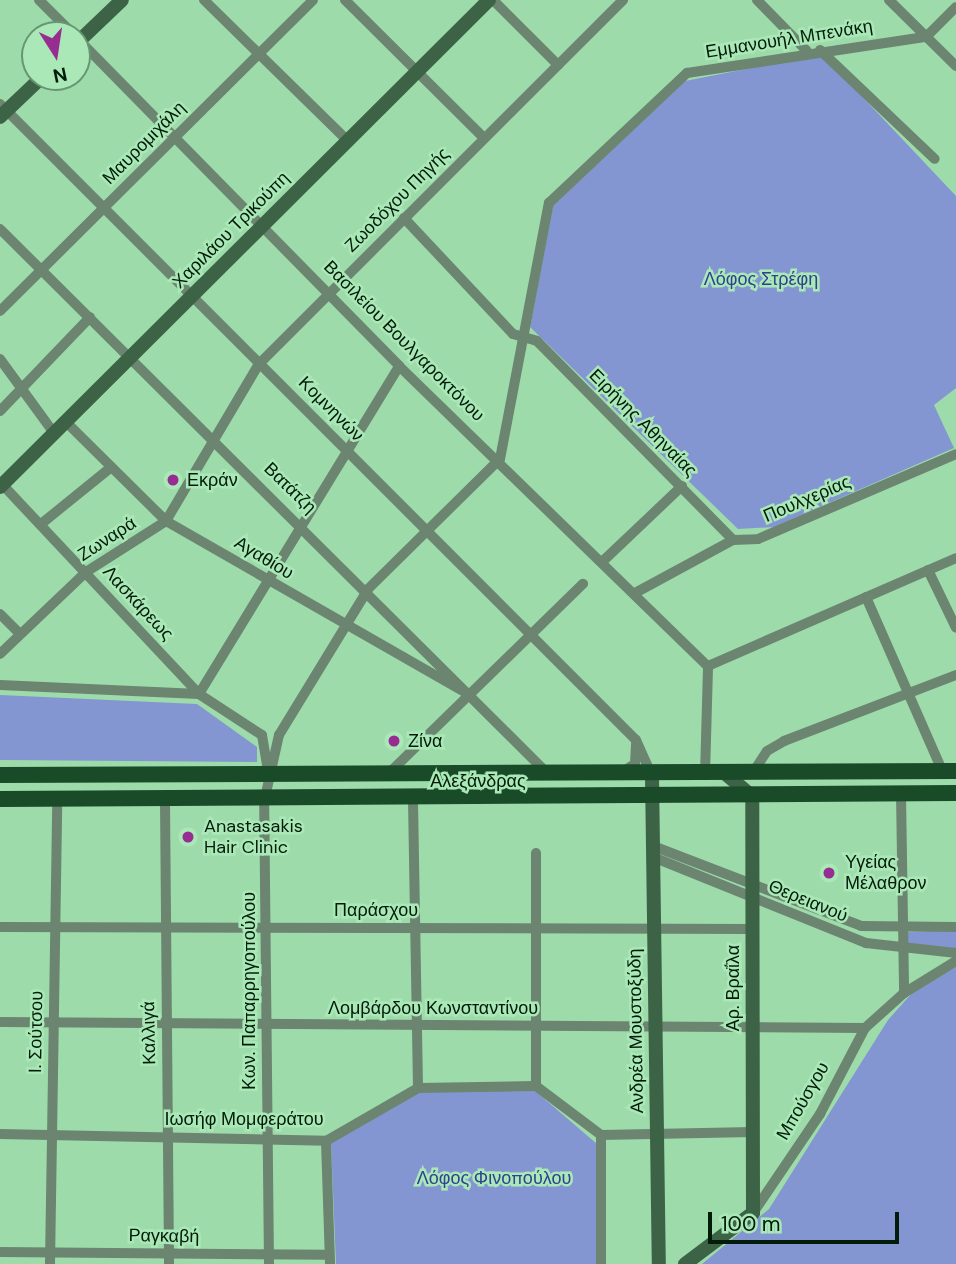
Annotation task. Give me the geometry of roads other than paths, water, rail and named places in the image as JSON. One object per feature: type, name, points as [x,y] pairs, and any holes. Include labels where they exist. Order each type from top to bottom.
[{"type":"main road","name":"Αλεξάνδρας","points":[[0,775],[384,778],[950,771]]},
{"type":"main road","name":"Αλεξάνδρας","points":[[0,799],[264,802],[956,793]]},
{"type":"street","name":"Βασιλείου Βουλγαροκτόνου","points":[[39,0],[59,21]]},
{"type":"street","points":[[91,27],[122,0]]},
{"type":"street","points":[[204,0],[348,141]]},
{"type":"street","name":"Μαυρομιχάλη","points":[[0,311],[313,0]]},
{"type":"street","points":[[345,0],[484,138]]},
{"type":"street","points":[[491,0],[558,65]]},
{"type":"street","name":"Χαριλάου Τρικούπη","points":[[1,484],[491,0]]},
{"type":"street","points":[[757,0],[807,51]]},
{"type":"street","points":[[889,0],[956,66]]},
{"type":"street","name":"Ζωοδόχου Πηγής","points":[[216,440],[259,365],[619,2]]},
{"type":"street","points":[[926,37],[956,7]]},
{"type":"street","name":"Εμμανουήλ Μπενάκη","points":[[500,459],[549,203],[687,73],[807,51],[926,37]]},
{"type":"street","points":[[820,50],[935,159]]},
{"type":"street","name":"Βασιλείου Βουλγαροκτόνου","points":[[91,53],[330,292],[400,366],[500,459],[708,666]]},
{"type":"street","points":[[2,111],[26,91]]},
{"type":"street","name":"Κομνηνών","points":[[2,111],[104,208],[346,453],[428,530],[636,740],[652,776],[653,797]]},
{"type":"street","name":"Ειρήνης Αθηναίας","points":[[404,218],[513,334],[537,341],[733,540]]},
{"type":"street","name":"Βατάτζη","points":[[0,229],[368,589],[551,776]]},
{"type":"street","points":[[0,411],[90,317]]},
{"type":"street","points":[[0,359],[54,433]]},
{"type":"street","points":[[0,685],[199,694],[400,366]]},
{"type":"street","name":"Αγαθίου","points":[[65,421],[109,469],[166,521],[343,628],[468,694]]},
{"type":"street","name":"Ζωναρά","points":[[0,654],[86,572],[166,521],[216,440]]},
{"type":"street","name":"Πουλχερίας","points":[[635,593],[733,540],[758,539],[956,454]]},
{"type":"street","name":"Κων. Παπαρρηγοπούλου","points":[[269,1259],[264,802],[279,735],[368,589],[500,459]]},
{"type":"street","points":[[41,524],[109,469]]},
{"type":"street","name":"Λασκάρεως","points":[[1,484],[199,694],[262,735]]},
{"type":"street","points":[[603,561],[682,486]]},
{"type":"street","points":[[705,775],[708,666],[956,558]]},
{"type":"street","points":[[928,570],[956,628]]},
{"type":"street","points":[[384,778],[583,584]]},
{"type":"street","points":[[866,597],[909,695],[950,771]]},
{"type":"street","points":[[0,614],[20,635]]},
{"type":"street","points":[[751,774],[767,751],[784,741],[956,675]]},
{"type":"street","points":[[270,778],[262,735],[279,735]]},
{"type":"street","points":[[614,776],[635,764],[636,740]]},
{"type":"street","points":[[727,775],[752,796]]},
{"type":"street","points":[[901,794],[904,993]]},
{"type":"street","name":"Αρ. Βραΐλα","points":[[752,796],[753,1213]]},
{"type":"street","name":"Ανδρέα Μουστοξύδη","points":[[653,797],[659,1259]]},
{"type":"street","name":"Ι. Σούτσου","points":[[50,1258],[57,800]]},
{"type":"street","name":"Καλλιγά","points":[[165,801],[164,928],[169,1259]]},
{"type":"street","points":[[413,801],[418,1088]]},
{"type":"street","name":"Θερειανού","points":[[653,852],[752,890],[861,926],[901,929],[956,927]]},
{"type":"street","points":[[536,853],[536,1086],[601,1135],[753,1132]]},
{"type":"street","name":"Θερειανού","points":[[752,890],[866,943],[902,950],[956,953]]},
{"type":"street","name":"Παράσχου","points":[[0,927],[752,929]]},
{"type":"street","name":"Μπούσγου","points":[[685,1264],[753,1213],[820,1114],[865,1028],[904,993],[956,961]]},
{"type":"street","name":"Λομβάρδου Κωνσταντίνου","points":[[0,1022],[865,1028]]},
{"type":"street","name":"Ιωσήφ Μομφεράτου","points":[[0,1134],[326,1141],[418,1088],[536,1086]]},
{"type":"street","points":[[601,1135],[601,1264]]},
{"type":"street","points":[[326,1141],[329,1260]]},
{"type":"street","name":"Ραγκαβή","points":[[0,1252],[50,1258],[329,1260]]},
{"type":"street","points":[[645,1264],[659,1259]]},
{"type":"place","name":"Εκράν","points":[[173,480]]},
{"type":"place","name":"Ζίνα","points":[[394,741]]},
{"type":"place","name":"Anastasakis Hair Clinic","points":[[188,837]]},
{"type":"place","name":"Υγείας Μέλαθρον","points":[[829,873]]},
{"type":"park label","name":"Λόφος Στρέφη","points":[[761,279]]},
{"type":"park label","name":"Λόφος Φινοπούλου","points":[[494,1178]]}]
